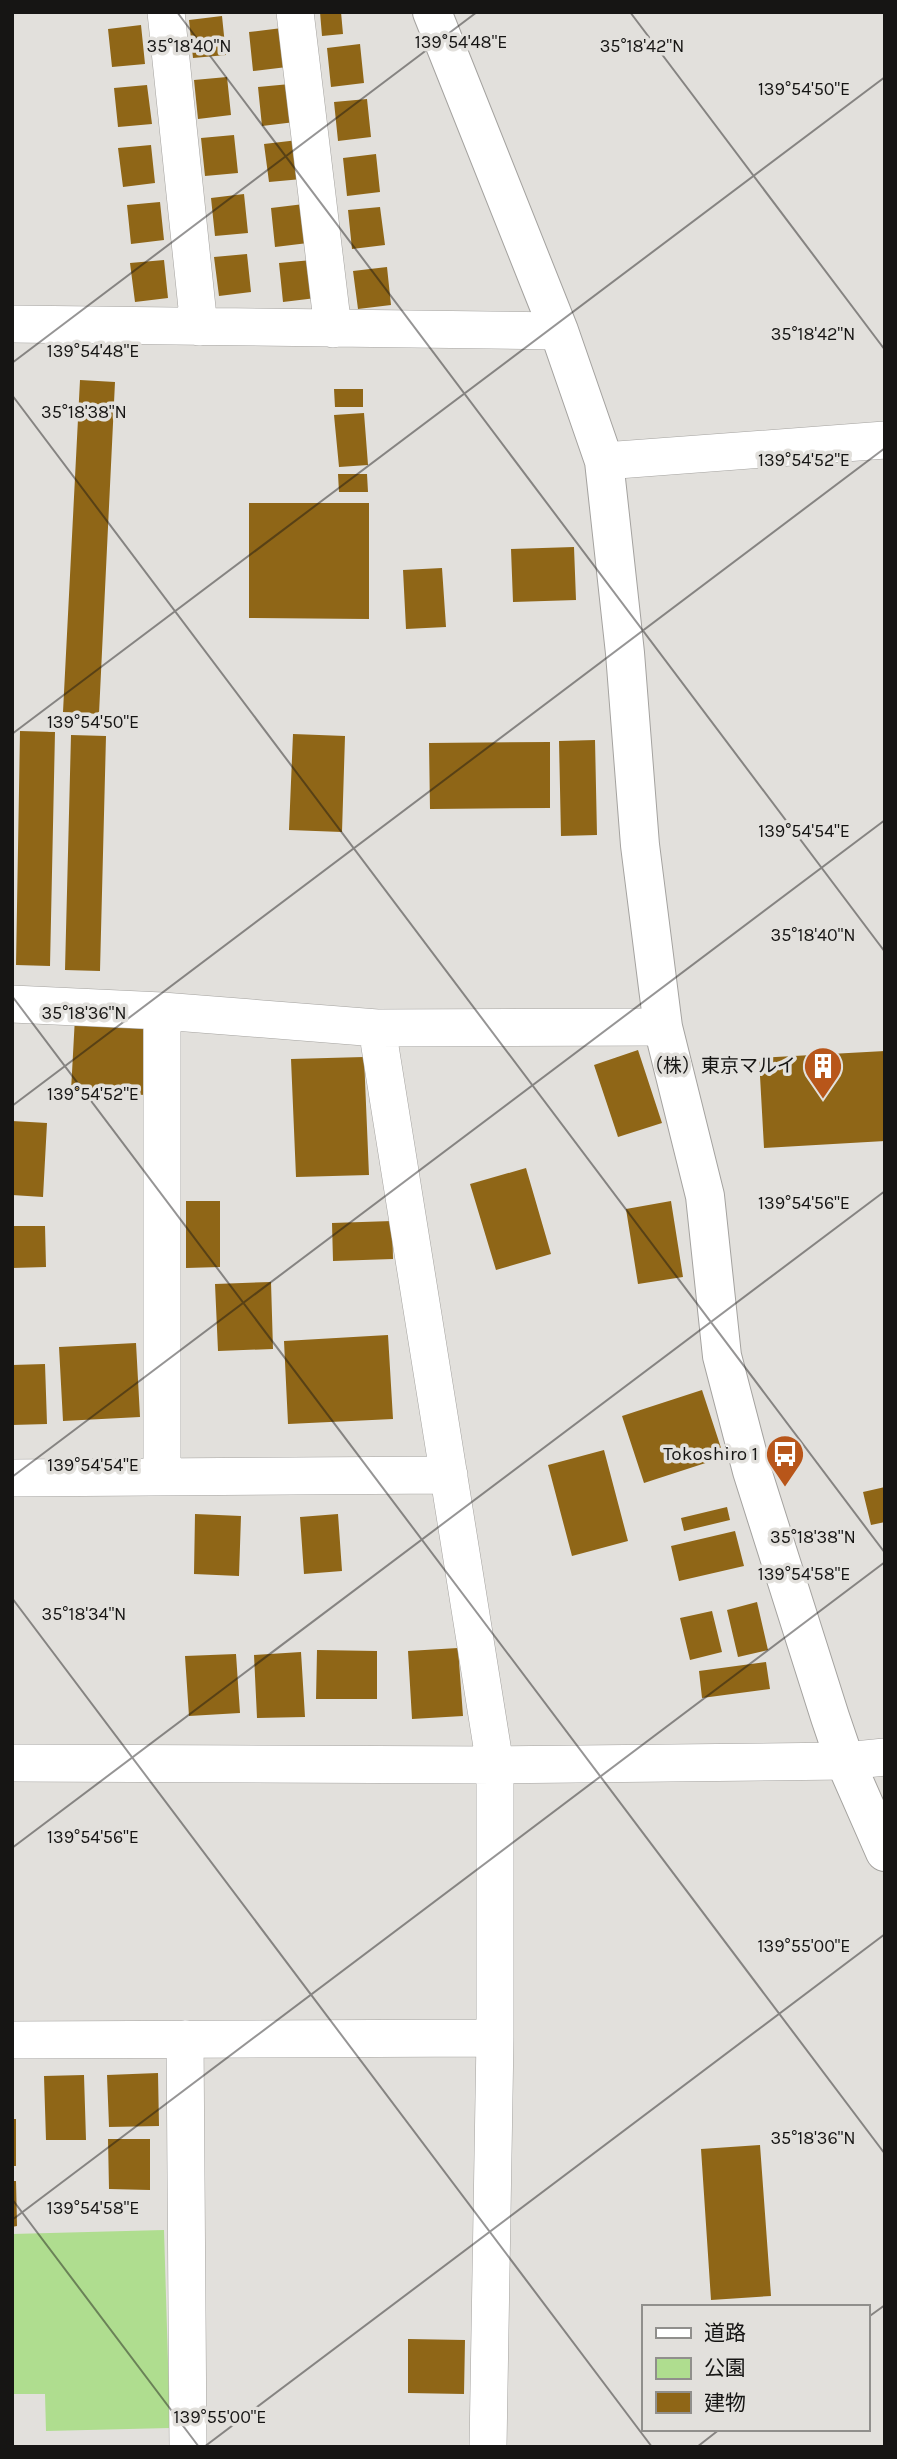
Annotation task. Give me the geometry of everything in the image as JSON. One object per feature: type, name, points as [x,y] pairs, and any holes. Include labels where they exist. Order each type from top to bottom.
[{"type":"street","points":[[166,12],[200,327]]},
{"type":"street","points":[[295,12],[333,329]]},
{"type":"street","points":[[432,12],[559,331],[604,461],[625,653],[640,845],[663,1027],[705,1196],[722,1356],[752,1471],[845,1761],[885,1852]]},
{"type":"street","points":[[12,324],[559,331]]},
{"type":"street","points":[[604,461],[885,440]]},
{"type":"street","points":[[12,1004],[162,1011],[377,1028],[663,1027]]},
{"type":"street","points":[[162,1011],[162,1477]]},
{"type":"street","points":[[377,1028],[495,1765],[495,2038],[488,2447]]},
{"type":"street","points":[[12,1478],[449,1475]]},
{"type":"street","points":[[12,1763],[495,1765],[845,1761],[885,1757]]},
{"type":"street","points":[[12,2039],[495,2038]]},
{"type":"street","points":[[186,2039],[188,2447]]},
{"type":"green space","points":[[164,2230],[170,2428],[46,2431],[45,2394],[12,2394],[12,2234]]},
{"type":"building","points":[[320,12],[341,12],[343,34],[322,36]]},
{"type":"building","points":[[222,16],[226,55],[193,58],[189,20]]},
{"type":"building","points":[[141,25],[145,64],[112,67],[108,29]]},
{"type":"building","points":[[282,28],[287,67],[253,71],[249,32]]},
{"type":"building","points":[[360,44],[364,83],[331,87],[327,48]]},
{"type":"building","points":[[227,77],[231,115],[198,119],[194,80]]},
{"type":"building","points":[[290,84],[295,122],[262,126],[258,87]]},
{"type":"building","points":[[147,85],[152,124],[118,127],[114,88]]},
{"type":"building","points":[[367,99],[371,137],[338,141],[334,102]]},
{"type":"building","points":[[234,135],[238,173],[205,176],[201,138]]},
{"type":"building","points":[[298,140],[302,179],[269,182],[264,144]]},
{"type":"building","points":[[151,145],[155,183],[123,187],[118,148]]},
{"type":"building","points":[[376,154],[380,192],[347,196],[343,158]]},
{"type":"building","points":[[244,194],[248,233],[215,236],[211,198]]},
{"type":"building","points":[[160,202],[164,240],[131,244],[127,205]]},
{"type":"building","points":[[304,204],[308,243],[275,247],[271,208]]},
{"type":"building","points":[[380,207],[385,245],[352,249],[348,210]]},
{"type":"building","points":[[247,254],[251,292],[219,296],[214,257]]},
{"type":"building","points":[[164,260],[168,298],[135,302],[130,263]]},
{"type":"building","points":[[312,260],[316,298],[283,302],[279,263]]},
{"type":"building","points":[[387,267],[391,305],[358,309],[353,271]]},
{"type":"building","points":[[80,380],[115,382],[99,714],[63,712]]},
{"type":"building","points":[[334,389],[363,389],[363,407],[335,407]]},
{"type":"building","points":[[364,413],[368,465],[339,467],[334,415]]},
{"type":"building","points":[[338,474],[367,474],[368,492],[339,492]]},
{"type":"building","points":[[249,503],[369,503],[369,619],[249,618]]},
{"type":"building","points":[[574,547],[576,600],[513,602],[511,549]]},
{"type":"building","points":[[442,568],[446,627],[406,629],[403,570]]},
{"type":"building","points":[[20,731],[55,732],[50,966],[16,965]]},
{"type":"building","points":[[293,734],[345,736],[342,832],[289,830]]},
{"type":"building","points":[[71,735],[106,736],[100,971],[65,970]]},
{"type":"building","points":[[595,740],[597,835],[561,836],[559,741]]},
{"type":"building","points":[[550,742],[550,808],[430,809],[429,743]]},
{"type":"building","points":[[75,1017],[148,1021],[145,1095],[71,1091]]},
{"type":"building","points":[[638,1050],[662,1123],[618,1137],[594,1065]]},
{"type":"building","name":"（株）東京マルイ","points":[[885,1051],[885,1141],[764,1148],[759,1058]]},
{"type":"building","points":[[364,1057],[369,1175],[296,1177],[291,1059]]},
{"type":"building","points":[[12,1121],[47,1123],[43,1197],[12,1195]]},
{"type":"building","points":[[526,1168],[551,1254],[496,1270],[470,1184]]},
{"type":"building","points":[[186,1201],[220,1201],[220,1267],[186,1268]]},
{"type":"building","points":[[671,1201],[683,1277],[638,1284],[626,1209]]},
{"type":"building","points":[[392,1221],[393,1259],[333,1261],[332,1223]]},
{"type":"building","points":[[12,1226],[45,1226],[46,1267],[12,1268]]},
{"type":"building","points":[[271,1282],[273,1349],[218,1351],[215,1284]]},
{"type":"building","points":[[388,1335],[393,1419],[288,1424],[284,1341]]},
{"type":"building","points":[[136,1343],[140,1417],[63,1421],[59,1347]]},
{"type":"building","points":[[45,1364],[47,1424],[12,1425],[12,1365]]},
{"type":"building","points":[[702,1390],[724,1457],[644,1483],[622,1416]]},
{"type":"building","points":[[604,1450],[628,1541],[572,1556],[548,1465]]},
{"type":"building","points":[[885,1487],[885,1522],[871,1525],[863,1492]]},
{"type":"building","points":[[727,1507],[730,1520],[684,1531],[681,1518]]},
{"type":"building","points":[[195,1514],[241,1516],[239,1576],[194,1574]]},
{"type":"building","points":[[338,1514],[342,1571],[304,1574],[300,1517]]},
{"type":"building","points":[[735,1531],[744,1566],[679,1581],[671,1546]]},
{"type":"building","points":[[757,1602],[768,1650],[738,1657],[727,1610]]},
{"type":"building","points":[[712,1611],[722,1652],[690,1660],[680,1618]]},
{"type":"building","points":[[458,1648],[463,1716],[412,1719],[408,1651]]},
{"type":"building","points":[[317,1650],[377,1651],[377,1699],[316,1699]]},
{"type":"building","points":[[301,1652],[305,1717],[257,1718],[254,1655]]},
{"type":"building","points":[[236,1654],[240,1713],[189,1716],[185,1656]]},
{"type":"building","points":[[766,1662],[770,1689],[702,1698],[699,1671]]},
{"type":"building","points":[[158,2073],[159,2126],[109,2127],[107,2075]]},
{"type":"building","points":[[84,2075],[86,2140],[46,2140],[44,2076]]},
{"type":"building","points":[[12,2119],[16,2119],[16,2166],[12,2166]]},
{"type":"building","points":[[108,2139],[150,2139],[150,2190],[109,2189]]},
{"type":"building","points":[[760,2145],[771,2296],[711,2300],[701,2149]]},
{"type":"building","points":[[12,2181],[16,2181],[17,2226],[12,2227]]},
{"type":"building","points":[[408,2339],[465,2340],[464,2394],[408,2393]]},
{"type":"place","name":"（株）東京マルイ","points":[[823,1100]]},
{"type":"place","name":"Tokoshiro 1","points":[[785,1488]]}]
